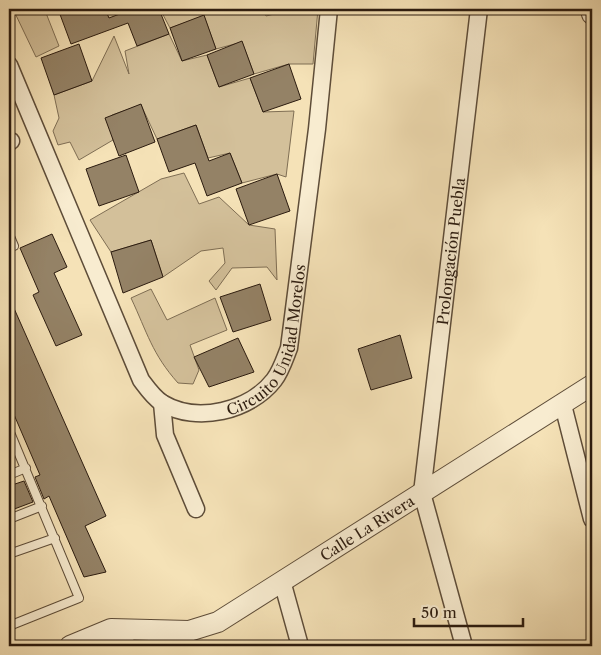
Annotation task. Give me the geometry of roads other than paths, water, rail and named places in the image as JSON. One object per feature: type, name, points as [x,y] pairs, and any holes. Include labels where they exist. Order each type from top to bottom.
[{"type":"street","name":"Circuito Unidad Morelos","points":[[9,65],[141,380],[162,403],[187,412],[224,412],[252,399],[275,379],[289,348],[316,138],[329,9]]},
{"type":"street","name":"Prolongación Puebla","points":[[422,494],[480,9]]},
{"type":"street","points":[[591,9],[592,14]]},
{"type":"street","name":"Calle La Rivera","points":[[83,644],[111,628],[189,631],[218,622],[592,385]]},
{"type":"street","points":[[162,403],[165,435],[196,509]]},
{"type":"street","points":[[563,405],[592,519]]},
{"type":"street","points":[[422,494],[464,646]]},
{"type":"street","points":[[282,581],[300,646]]},
{"type":"street","points":[[108,646],[116,642],[129,630]]},
{"type":"lane","points":[[9,234],[14,246]]},
{"type":"lane","points":[[9,430],[12,443],[26,468],[79,598],[9,626]]},
{"type":"lane","points":[[9,475],[26,468]]},
{"type":"lane","points":[[9,519],[42,506]]},
{"type":"lane","points":[[9,554],[55,538]]}]
